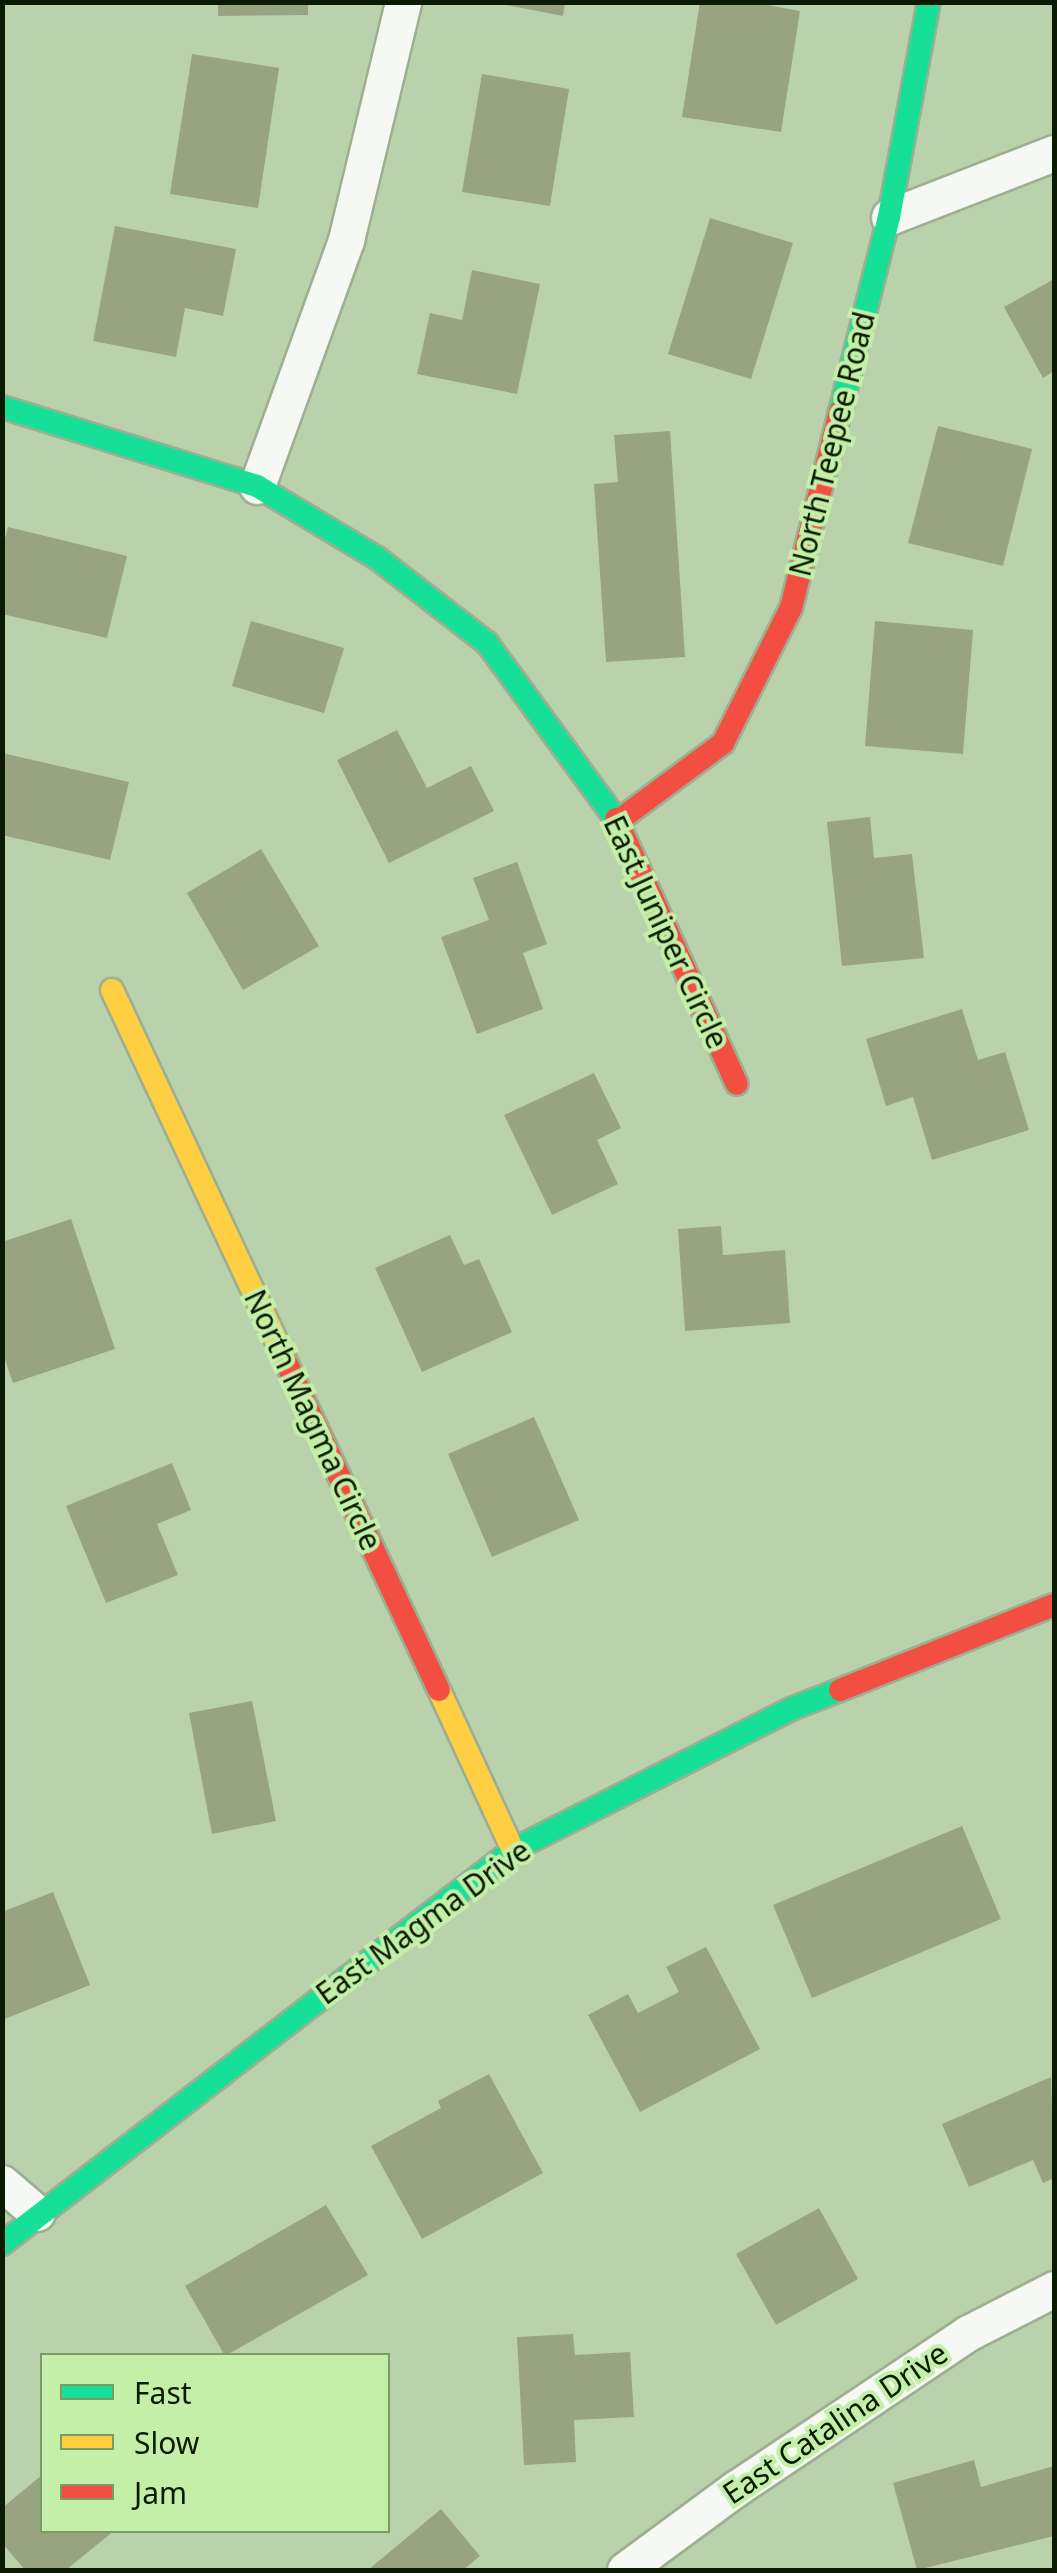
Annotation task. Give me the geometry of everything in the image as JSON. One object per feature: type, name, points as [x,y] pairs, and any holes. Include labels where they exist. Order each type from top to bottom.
[{"type":"street","points":[[257,486],[346,240],[402,2]]},
{"type":"street","name":"North Teepee Road","points":[[618,822],[724,743],[792,608],[889,216],[929,2]]},
{"type":"street","points":[[889,216],[1054,152]]},
{"type":"street","name":"East Juniper Circle","points":[[2,406],[257,486],[377,558],[487,643],[618,822],[736,1084]]},
{"type":"street","name":"North Magma Circle","points":[[112,990],[514,1850]]},
{"type":"street","name":"East Magma Drive","points":[[2,2244],[37,2213],[514,1850],[791,1709],[1054,1604]]},
{"type":"street","points":[[2,2183],[37,2213]]},
{"type":"street","name":"East Catalina Drive","points":[[625,2570],[735,2490],[968,2333],[1054,2289]]},
{"type":"building","points":[[218,2],[308,2],[308,15],[218,16]]},
{"type":"building","points":[[491,2],[565,2],[563,16]]},
{"type":"building","points":[[700,2],[751,2],[800,11],[781,132],[682,117]]},
{"type":"building","points":[[192,54],[279,68],[258,208],[170,194]]},
{"type":"building","points":[[482,74],[569,89],[550,206],[462,192]]},
{"type":"building","points":[[710,218],[793,243],[751,379],[668,354]]},
{"type":"building","points":[[115,226],[236,249],[223,316],[185,308],[176,357],[93,341]]},
{"type":"building","points":[[472,270],[540,284],[517,394],[417,374],[430,313],[462,320]]},
{"type":"building","points":[[1054,279],[1054,371],[1043,378],[1004,307]]},
{"type":"building","points":[[938,426],[1032,449],[1003,566],[908,543]]},
{"type":"building","points":[[670,431],[685,657],[606,662],[594,484],[618,482],[614,435]]},
{"type":"building","points":[[8,527],[127,556],[107,638],[2,614],[2,550]]},
{"type":"building","points":[[251,621],[344,648],[324,713],[232,686]]},
{"type":"building","points":[[875,621],[973,630],[963,754],[865,746]]},
{"type":"building","points":[[397,730],[427,788],[471,766],[494,811],[389,863],[337,760]]},
{"type":"building","points":[[2,753],[129,782],[110,860],[2,835]]},
{"type":"building","points":[[870,817],[874,858],[912,854],[924,958],[842,966],[827,822]]},
{"type":"building","points":[[261,849],[319,946],[243,990],[187,893]]},
{"type":"building","points":[[517,862],[547,944],[523,953],[543,1009],[477,1034],[441,937],[489,920],[473,878]]},
{"type":"building","points":[[962,1009],[978,1060],[1005,1052],[1029,1130],[932,1160],[913,1097],[886,1106],[866,1039]]},
{"type":"building","points":[[594,1073],[621,1128],[597,1140],[618,1184],[552,1215],[504,1115]]},
{"type":"building","points":[[71,1219],[115,1349],[13,1383],[2,1351],[2,1242]]},
{"type":"building","points":[[721,1226],[723,1255],[785,1250],[790,1323],[685,1331],[678,1229]]},
{"type":"building","points":[[450,1235],[464,1265],[479,1259],[512,1332],[422,1372],[375,1268]]},
{"type":"building","points":[[534,1417],[579,1520],[492,1557],[448,1454]]},
{"type":"building","points":[[172,1463],[191,1510],[157,1524],[178,1575],[106,1603],[66,1506]]},
{"type":"building","points":[[252,1701],[276,1821],[212,1834],[189,1713]]},
{"type":"building","points":[[962,1826],[1001,1919],[812,1998],[773,1905]]},
{"type":"building","points":[[53,1892],[90,1985],[2,2020],[2,1912]]},
{"type":"building","points":[[706,1947],[760,2049],[640,2112],[588,2015],[628,1994],[638,2013],[679,1992],[666,1967]]},
{"type":"building","points":[[489,2074],[543,2173],[422,2239],[371,2146],[441,2108],[438,2101]]},
{"type":"building","points":[[1051,2077],[1054,2178],[1043,2183],[1033,2160],[969,2187],[942,2124]]},
{"type":"building","points":[[326,2205],[368,2275],[230,2353],[223,2353],[185,2286]]},
{"type":"building","points":[[819,2208],[858,2279],[776,2325],[736,2254]]},
{"type":"building","points":[[573,2334],[575,2355],[630,2352],[634,2417],[574,2420],[576,2462],[524,2465],[517,2337]]},
{"type":"building","points":[[974,2460],[981,2487],[1054,2466],[1054,2536],[917,2570],[893,2483]]},
{"type":"building","points":[[40,2477],[40,2533],[111,2533],[66,2570],[25,2570],[2,2543],[2,2508]]},
{"type":"building","points":[[441,2509],[480,2556],[463,2570],[368,2570]]},
{"type":"traffic: fast","points":[[840,412],[889,217],[929,2]]},
{"type":"traffic: fast","points":[[2,407],[257,486],[377,558],[487,643],[616,819]]},
{"type":"traffic: fast","points":[[2,2244],[513,1850],[791,1709],[840,1690]]},
{"type":"traffic: slow","points":[[112,990],[285,1360]]},
{"type":"traffic: slow","points":[[439,1690],[513,1850]]},
{"type":"traffic: jam","points":[[618,821],[723,743],[791,608],[840,412]]},
{"type":"traffic: jam","points":[[616,819],[737,1084]]},
{"type":"traffic: jam","points":[[285,1360],[439,1690]]},
{"type":"traffic: jam","points":[[840,1690],[1054,1605]]}]
